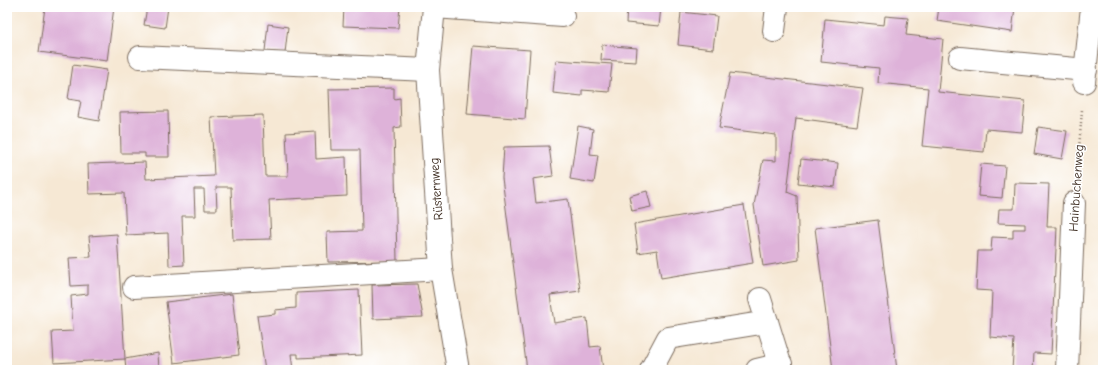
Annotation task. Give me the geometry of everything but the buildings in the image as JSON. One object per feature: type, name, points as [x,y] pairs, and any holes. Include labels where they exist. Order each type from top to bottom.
[{"type":"street","points":[[434,7],[563,16]]},
{"type":"street","name":"Rüsternweg","points":[[434,7],[428,70],[440,268],[458,370]]},
{"type":"street","points":[[774,31],[776,7]]},
{"type":"street","points":[[960,58],[1085,76],[1092,7]]},
{"type":"street","points":[[140,57],[428,70]]},
{"type":"street","name":"Hainbuchenweg","points":[[1067,370],[1074,203]]},
{"type":"street","points":[[134,286],[440,268]]},
{"type":"street","points":[[757,370],[782,367],[760,299]]},
{"type":"street","points":[[651,370],[668,338],[767,322]]},
{"type":"path","name":"Hainbuchenweg","points":[[1074,203],[1085,76]]}]
